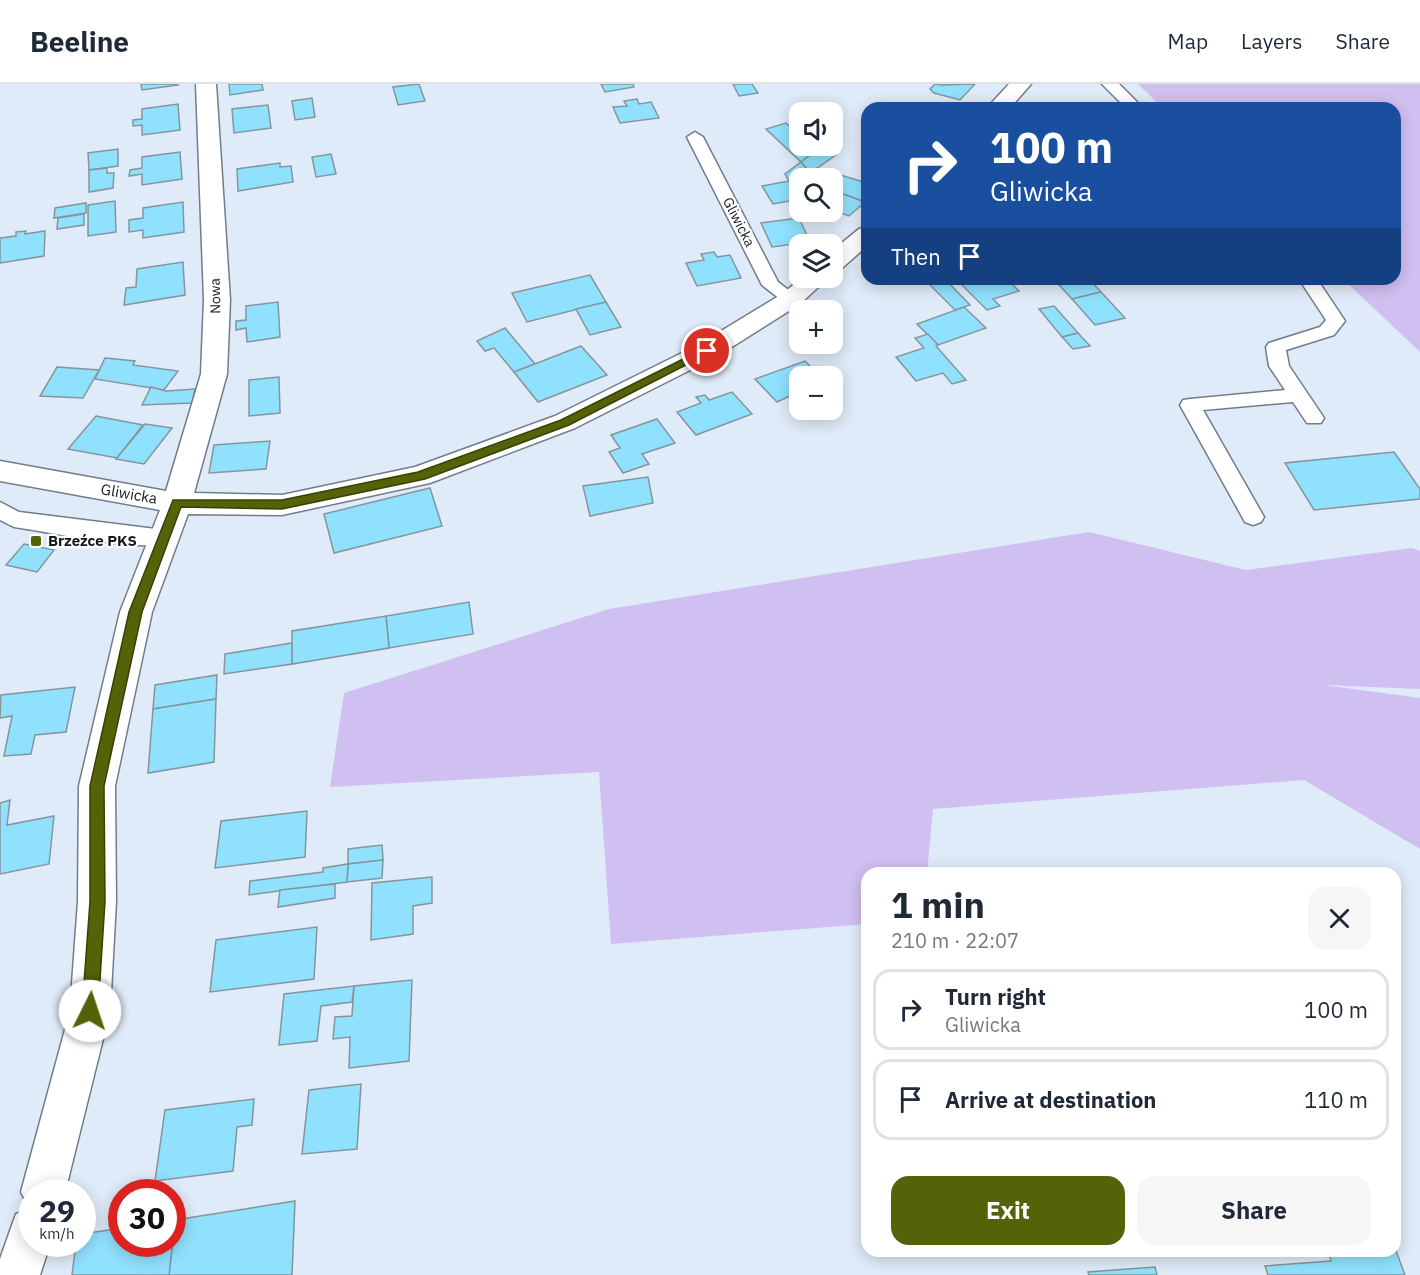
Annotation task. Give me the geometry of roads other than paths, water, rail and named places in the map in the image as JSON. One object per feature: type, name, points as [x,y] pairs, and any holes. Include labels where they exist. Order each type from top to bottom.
[{"type":"street","name":"Nowa","points":[[47,1179],[90,1011],[97,901],[97,786],[136,612],[177,503],[213,374],[217,300],[206,84]]},
{"type":"street","points":[[1004,102],[1021,84]]},
{"type":"street","points":[[843,255],[861,239]]},
{"type":"street","name":"Gliwicka","points":[[0,471],[177,503],[282,505],[420,476],[565,422],[707,351],[791,299],[804,288]]},
{"type":"street","points":[[17,1275],[23,1257]]},
{"type":"lane","points":[[1110,84],[1129,102]]},
{"type":"lane","name":"Gliwicka","points":[[695,137],[771,285],[791,299]]},
{"type":"lane","points":[[1312,285],[1336,321],[1327,331],[1276,347],[1279,366],[1314,418]]},
{"type":"lane","points":[[1253,517],[1190,405],[1299,395]]},
{"type":"lane","points":[[0,510],[14,519],[122,535],[164,537]]},
{"type":"place","name":"Brzeźce PKS","points":[[36,541]]}]
